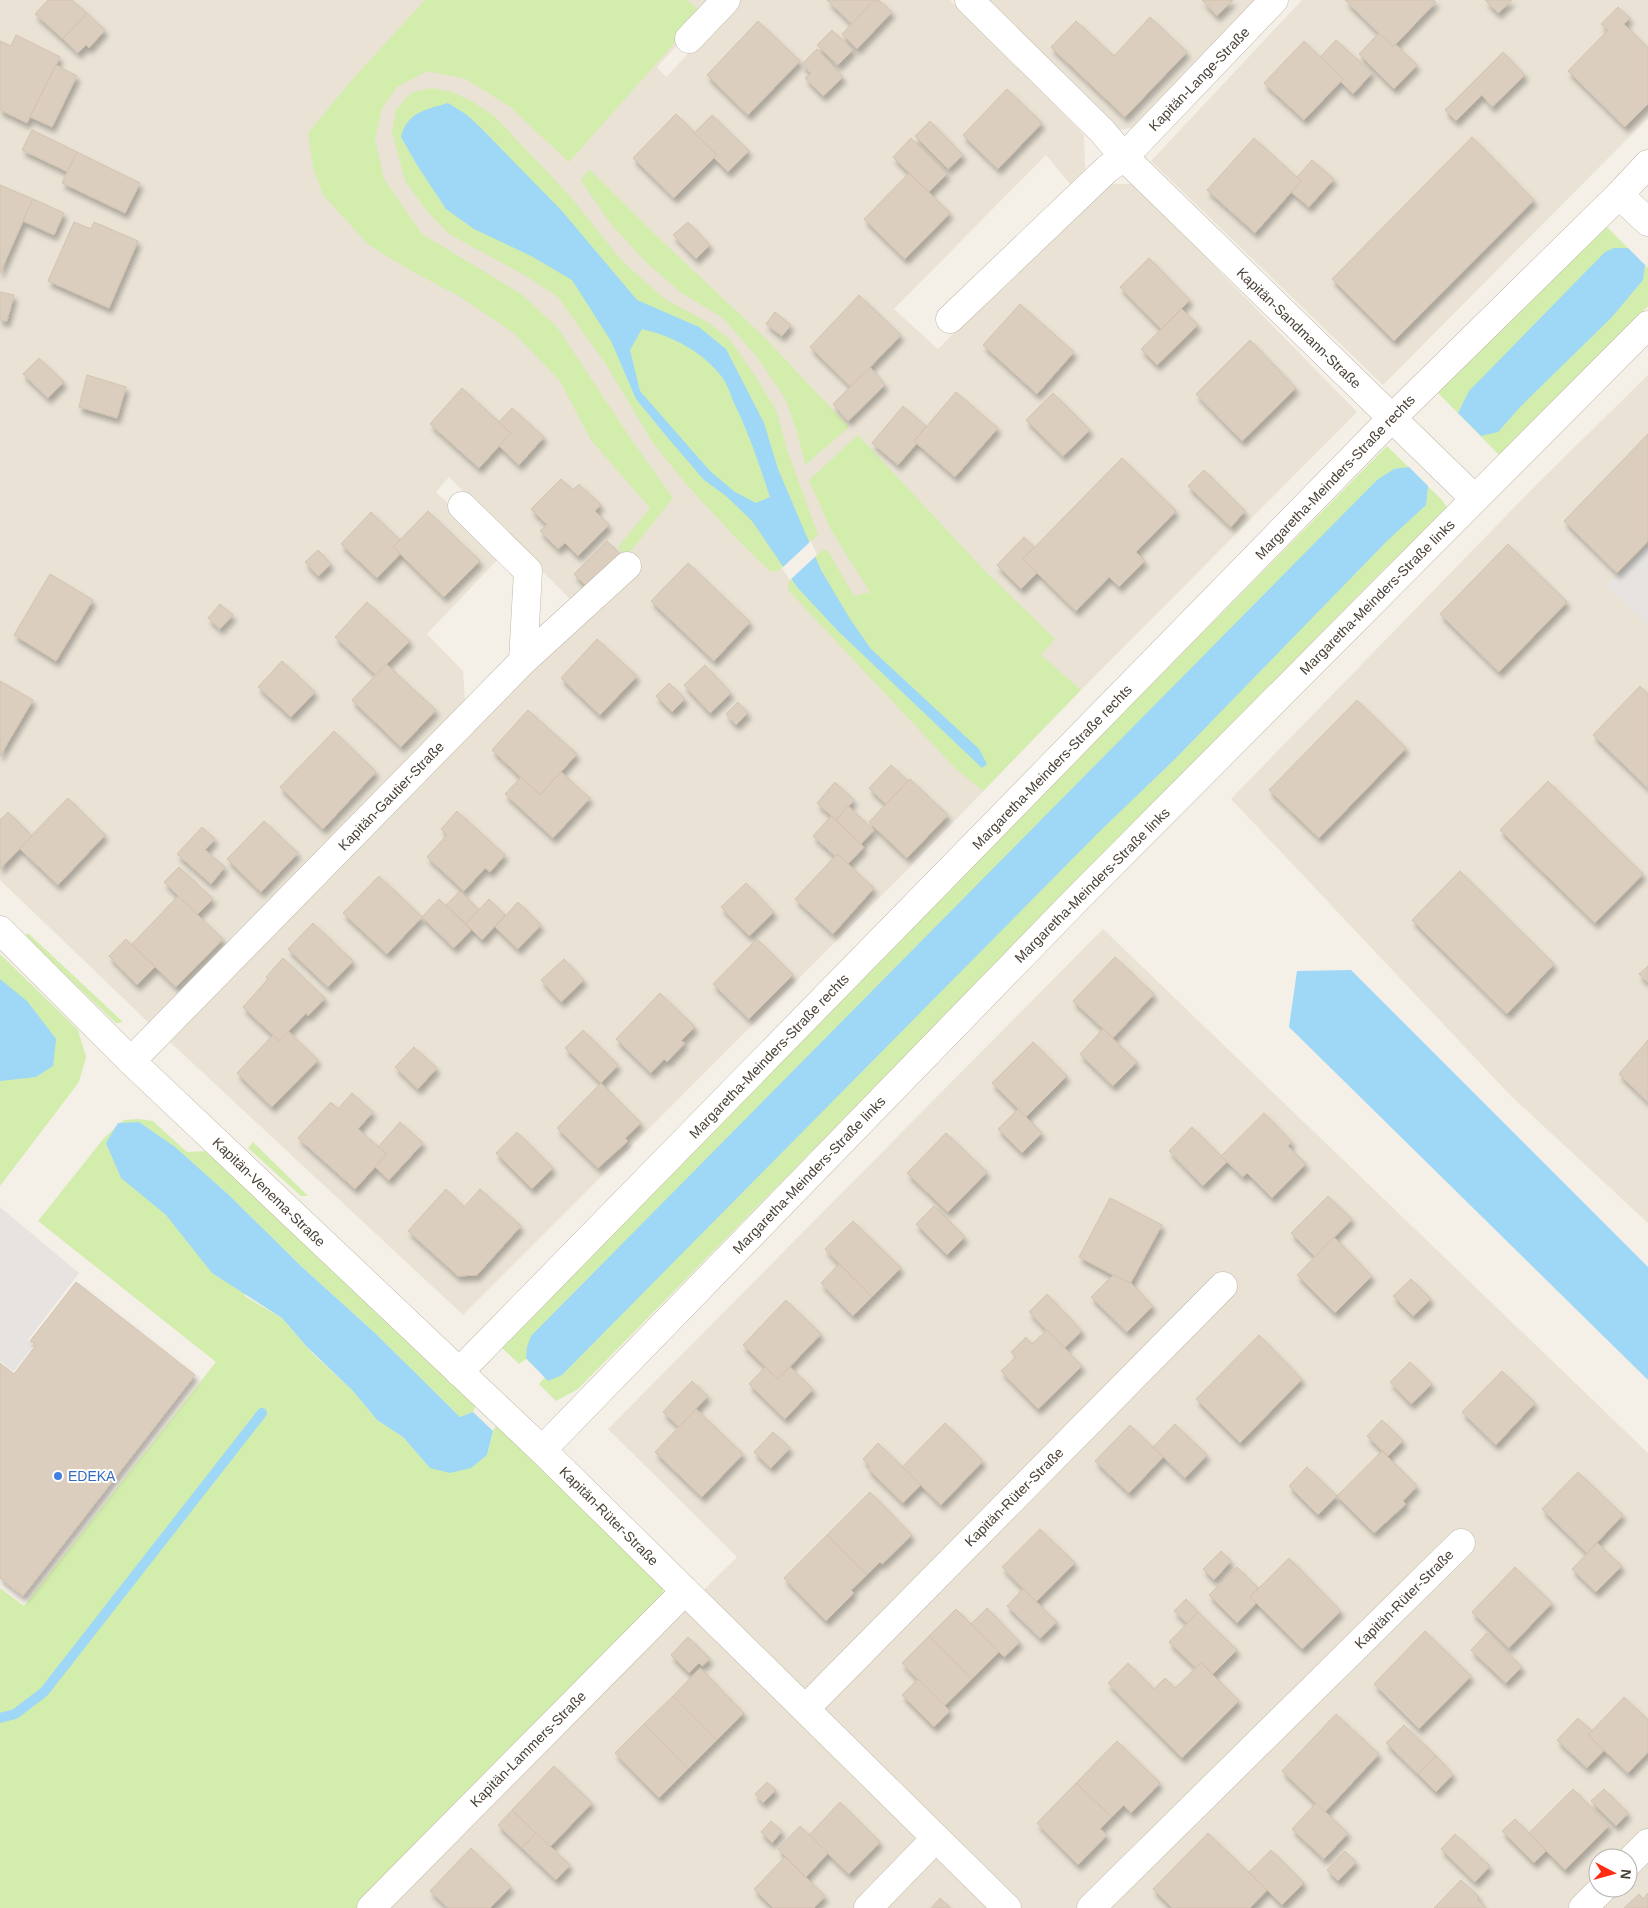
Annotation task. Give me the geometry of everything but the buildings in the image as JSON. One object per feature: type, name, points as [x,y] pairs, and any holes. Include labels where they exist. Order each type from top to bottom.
[{"type":"street","points":[[689,39],[726,0]]},
{"type":"street","name":"Kapitän-Sandmann-Straße","points":[[969,0],[1102,131],[1124,157],[1474,498]]},
{"type":"street","name":"Kapitän-Lange-Straße","points":[[1124,157],[1274,0]]},
{"type":"street","points":[[950,319],[1107,169],[1124,157]]},
{"type":"street","name":"Margaretha-Meinders-Straße rechts","points":[[459,1372],[1391,419],[1619,195],[1648,164]]},
{"type":"street","points":[[1619,195],[1648,222]]},
{"type":"street","name":"Margaretha-Meinders-Straße links","points":[[542,1450],[1076,900],[1648,325]]},
{"type":"street","points":[[462,506],[528,572],[523,661]]},
{"type":"street","name":"Kapitän-Gautier-Straße","points":[[131,1061],[523,661],[627,566]]},
{"type":"street","name":"Kapitän-Venema-Straße","points":[[0,930],[131,1061],[542,1450]]},
{"type":"street","name":"Kapitän-Rüter-Straße","points":[[805,1709],[1223,1286]]},
{"type":"street","name":"Kapitän-Rüter-Straße","points":[[542,1450],[1007,1908]]},
{"type":"street","name":"Kapitän-Rüter-Straße","points":[[1091,1908],[1461,1543]]},
{"type":"street","name":"Kapitän-Lammers-Straße","points":[[371,1908],[685,1591]]},
{"type":"street","points":[[868,1908],[936,1838]]},
{"type":"street","points":[[1638,1853],[1648,1843]]},
{"type":"street","points":[[1583,1908],[1593,1898]]},
{"type":"shaded area","points":[[0,0],[718,0],[657,67],[666,77],[739,0],[950,0],[1084,135],[1085,169],[1070,184],[1046,155],[894,309],[938,349],[1102,184],[1134,184],[1357,412],[1081,690],[908,869],[463,1315],[170,1042],[483,717],[642,561],[632,552],[574,603],[449,477],[436,492],[501,556],[427,634],[463,671],[465,702],[150,1024],[0,880]],"holes":[[[531,256],[800,522],[821,570]]]},
{"type":"shaded area","points":[[988,0],[1261,0],[1136,127],[1119,130]]},
{"type":"shaded area","points":[[1302,0],[1648,0],[1648,118],[1383,385],[1151,161]]},
{"type":"shaded area","points":[[1648,375],[1648,1223],[1511,1096],[1231,799],[1535,486]]},
{"type":"shaded area","points":[[1648,543],[1648,625],[1607,586]]},
{"type":"shaded area","points":[[1103,929],[1648,1453],[1648,1908],[383,1908],[737,1557],[608,1429]]},
{"type":"shaded area","points":[[0,1207],[79,1273],[28,1340],[34,1345],[14,1371],[0,1361]]},
{"type":"green space","points":[[425,0],[687,0],[698,9],[671,47],[569,162],[510,107],[466,79],[427,71],[397,87],[382,108],[375,139],[384,179],[422,234],[521,294],[557,327],[631,439],[673,498],[626,557],[618,547],[650,508],[591,440],[560,381],[514,333],[459,296],[413,272],[369,245],[323,195],[313,167],[308,133],[351,81]]},
{"type":"green space","points":[[432,88],[453,92],[494,116],[570,196],[622,261],[665,299],[709,323],[730,340],[776,410],[788,452],[818,535],[779,570],[771,572],[735,537],[686,484],[653,443],[607,366],[558,297],[526,276],[449,234],[426,210],[405,181],[392,132],[396,110],[411,93]]},
{"type":"green space","points":[[589,169],[763,336],[849,427],[805,465],[797,432],[785,398],[757,357],[724,319],[679,291],[646,262],[611,224],[581,181]]},
{"type":"green space","points":[[1605,225],[1648,268],[1648,306],[1500,456],[1438,393]]},
{"type":"green space","points":[[858,435],[985,571],[1055,639],[1041,655],[1081,690],[983,791],[955,768],[788,590],[789,581],[823,550],[828,551],[854,596],[870,592],[831,530],[809,480]]},
{"type":"green space","points":[[1387,446],[1443,501],[1448,509],[1384,569],[578,1389],[556,1401],[539,1384],[545,1377],[526,1359],[519,1364],[499,1345]]},
{"type":"green space","points":[[28,933],[123,1022],[116,1023],[25,937]]},
{"type":"green space","points":[[0,954],[78,1030],[86,1057],[79,1082],[0,1186]]},
{"type":"green space","points":[[139,1119],[153,1121],[187,1152],[207,1151],[476,1403],[473,1412],[460,1417],[375,1333],[302,1267],[230,1196],[175,1148],[246,1297],[282,1318],[311,1352],[353,1391],[377,1420],[403,1437],[430,1468],[487,1455],[493,1431],[498,1423],[663,1584],[663,1595],[366,1908],[0,1908],[0,1588],[24,1606],[216,1362],[38,1221],[104,1138],[124,1120]]},
{"type":"green space","points":[[253,1142],[308,1196],[301,1196],[248,1148]]},
{"type":"water","points":[[448,103],[467,115],[482,129],[562,211],[637,300],[699,327],[726,349],[764,423],[778,469],[821,570],[850,619],[871,649],[979,749],[987,764],[982,768],[838,631],[797,587],[752,521],[726,496],[704,480],[667,437],[636,399],[611,341],[572,280],[531,256],[474,229],[446,209],[401,137],[412,117],[425,110]],"holes":[[[642,329],[675,340],[696,352],[722,377],[749,437],[770,497],[756,503],[735,492],[710,471],[640,391],[630,350]]]},
{"type":"water","points":[[1614,248],[1628,248],[1645,265],[1643,280],[1611,318],[1520,407],[1498,432],[1481,436],[1458,413],[1469,391],[1605,252]]},
{"type":"water","points":[[1409,467],[1428,486],[1426,505],[1387,541],[1175,759],[1098,833],[562,1375],[548,1381],[526,1358],[531,1336],[1377,480],[1394,469]]},
{"type":"water","points":[[1351,970],[1648,1267],[1648,1380],[1289,1027],[1297,971]]},
{"type":"water","points":[[0,979],[28,1002],[56,1039],[53,1066],[36,1077],[0,1081]]},
{"type":"water","points":[[139,1122],[175,1147],[230,1196],[302,1267],[375,1333],[460,1417],[473,1412],[493,1431],[487,1455],[471,1468],[450,1473],[430,1468],[403,1437],[377,1420],[353,1391],[307,1347],[282,1318],[212,1273],[166,1215],[121,1178],[106,1143],[118,1123]]},
{"type":"pier","points":[[811,541],[817,555],[790,580],[782,568]]},
{"type":"waterway","points":[[0,1718],[15,1714],[44,1692],[262,1413]]},
{"type":"place","name":"EDEKA","points":[[58,1476]]}]
